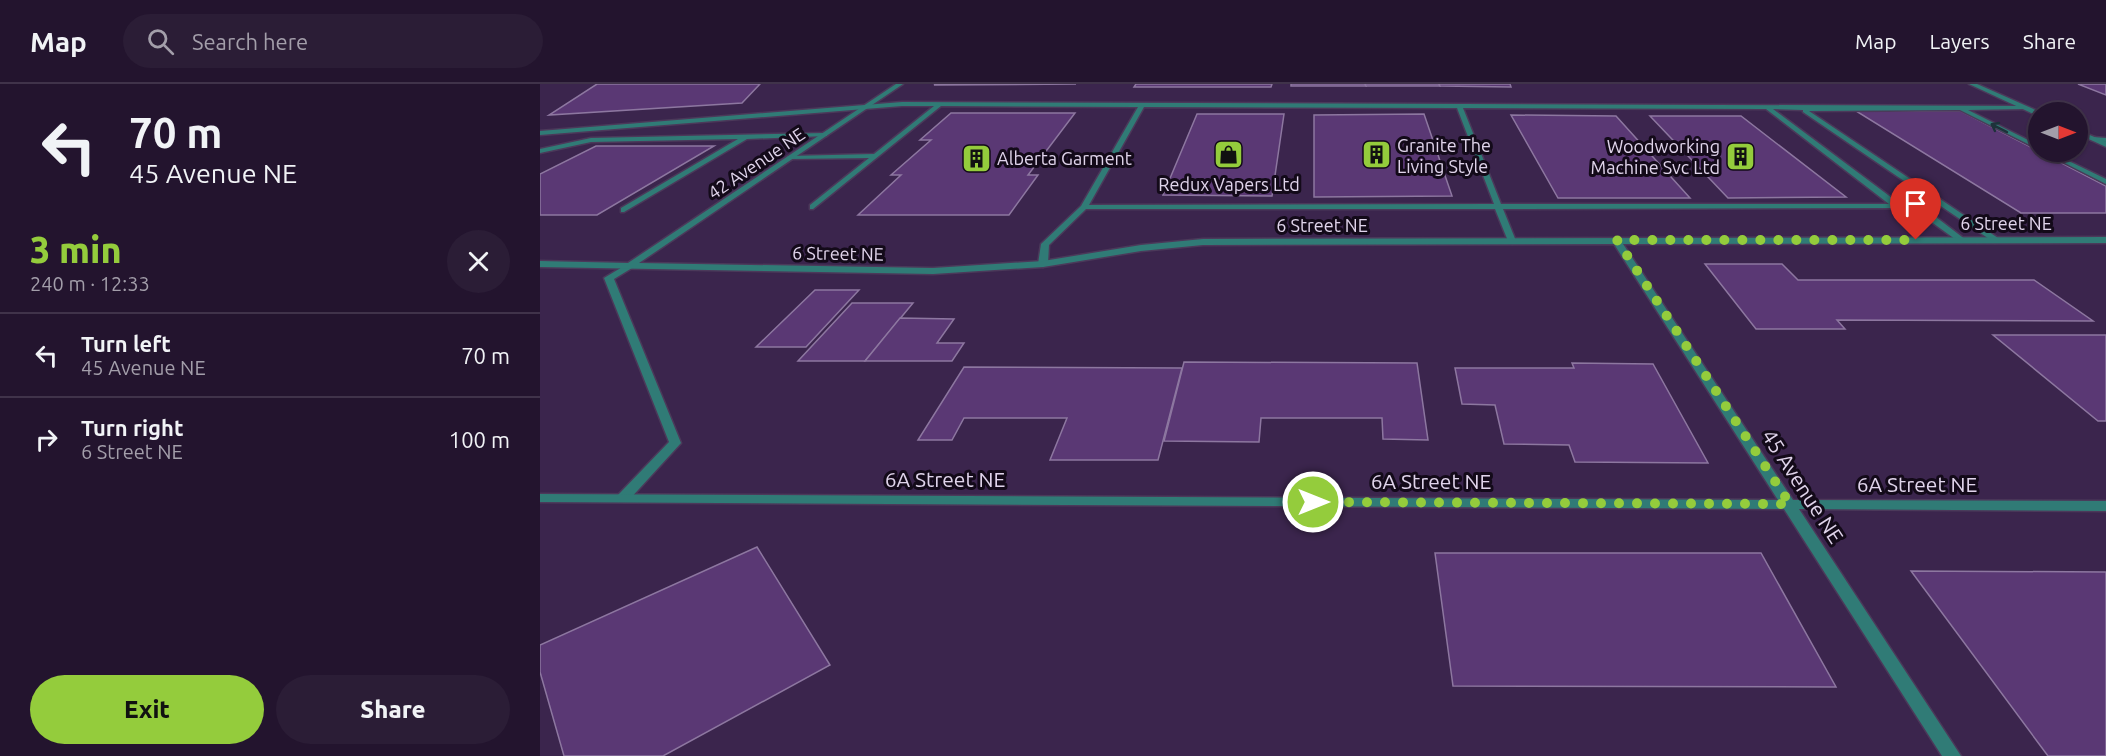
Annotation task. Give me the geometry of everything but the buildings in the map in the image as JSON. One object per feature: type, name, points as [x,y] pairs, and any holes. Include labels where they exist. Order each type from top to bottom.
[{"type":"street","name":"42 Avenue NE","points":[[622,498],[675,443],[609,278],[900,84]]},
{"type":"street","points":[[1972,84],[2028,110]]},
{"type":"street","points":[[813,207],[939,105]]},
{"type":"street","points":[[540,133],[866,107],[939,105],[2024,108]]},
{"type":"street","points":[[1043,264],[1045,244],[1084,207],[1142,105]]},
{"type":"street","points":[[1459,106],[1512,241]]},
{"type":"street","points":[[1767,107],[1897,206]]},
{"type":"street","points":[[1810,108],[1805,111],[1995,240]]},
{"type":"street","points":[[1960,108],[2028,142]]},
{"type":"street","points":[[540,152],[591,140],[825,135]]},
{"type":"street","points":[[624,210],[746,137]]},
{"type":"street","points":[[2088,137],[2106,146]]},
{"type":"street","points":[[2093,140],[2106,140]]},
{"type":"street","points":[[791,158],[876,156]]},
{"type":"street","points":[[2066,162],[2106,182]]},
{"type":"street","points":[[1084,207],[1897,206],[1929,216],[1960,216]]},
{"type":"street","points":[[1929,216],[1962,240]]},
{"type":"street","name":"45 Avenue NE","points":[[1617,240],[1952,756]]},
{"type":"street","name":"6 Street NE","points":[[540,264],[933,271],[1043,264],[1141,248],[1203,242],[2106,240]]},
{"type":"street","name":"6A Street NE","points":[[540,498],[2106,506]]},
{"type":"shaded area","points":[[540,84],[2106,84],[2106,756],[540,756]]},
{"type":"place","name":"Redux Vapers Ltd","points":[[1229,155]]},
{"type":"place","name":"Granite The Living Style","points":[[1376,155]]},
{"type":"place","name":"Woodworking Machine Svc Ltd","points":[[1741,156]]},
{"type":"place","name":"Alberta Garment","points":[[976,158]]},
{"type":"route","points":[[1313,502],[1790,504],[1617,240],[1916,240]]}]
